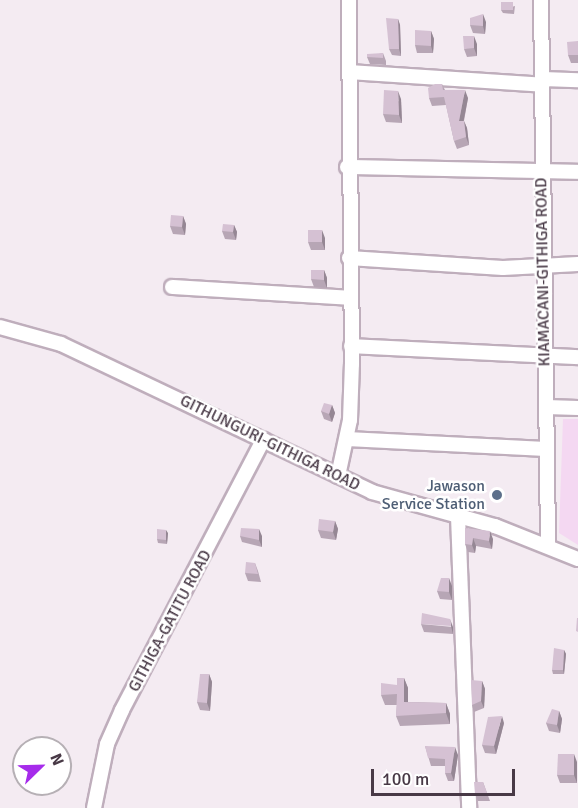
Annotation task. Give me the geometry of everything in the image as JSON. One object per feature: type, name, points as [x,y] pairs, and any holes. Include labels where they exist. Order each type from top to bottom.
[{"type":"street","points":[[338,476],[347,439],[351,346],[347,167],[349,0]]},
{"type":"street","name":"KIAMACANI-GITHIGA ROAD","points":[[541,0],[548,544]]},
{"type":"street","points":[[349,72],[543,82],[578,80]]},
{"type":"street","points":[[347,167],[578,172]]},
{"type":"street","points":[[349,258],[503,268],[543,264],[578,264]]},
{"type":"street","points":[[172,287],[350,298]]},
{"type":"street","name":"GITHUNGURI-GITHIGA ROAD","points":[[0,327],[61,344],[338,476],[396,501],[458,516],[548,544],[578,559]]},
{"type":"street","points":[[351,346],[578,357]]},
{"type":"street","points":[[546,407],[578,408]]},
{"type":"street","points":[[347,439],[546,449]]},
{"type":"street","name":"GITHIGA-GATITU ROAD","points":[[94,808],[107,744],[122,710],[263,440]]},
{"type":"street","points":[[458,516],[469,808]]},
{"type":"shaded area","points":[[563,419],[578,419],[578,545],[559,533]]},
{"type":"building","points":[[501,2],[513,2],[513,10],[501,10]]},
{"type":"building","points":[[483,14],[483,26],[470,25],[470,18]]},
{"type":"building","points":[[386,18],[398,19],[399,49],[389,49]]},
{"type":"building","points":[[415,30],[431,31],[431,46],[415,45]]},
{"type":"building","points":[[463,36],[474,36],[474,48],[464,49]]},
{"type":"building","points":[[578,41],[578,55],[568,55],[567,42]]},
{"type":"building","points":[[383,53],[383,58],[367,57],[367,54]]},
{"type":"building","points":[[435,84],[442,84],[443,90],[465,90],[459,121],[464,121],[466,137],[454,141],[444,97],[429,98],[428,88]]},
{"type":"building","points":[[384,90],[398,91],[399,115],[383,114]]},
{"type":"building","points":[[171,215],[183,216],[182,227],[170,226]]},
{"type":"building","points":[[223,224],[234,225],[233,232],[222,231]]},
{"type":"building","points":[[308,230],[322,230],[322,242],[308,242]]},
{"type":"building","points":[[311,270],[324,270],[324,280],[311,279]]},
{"type":"building","points":[[324,403],[332,405],[329,414],[321,411]]},
{"type":"building","points":[[319,519],[335,521],[333,532],[318,530]]},
{"type":"building","points":[[241,528],[259,529],[259,540],[240,536]]},
{"type":"building","points":[[465,528],[490,531],[489,541],[473,538],[472,545],[465,544]]},
{"type":"building","points":[[157,529],[166,530],[166,540],[157,539]]},
{"type":"building","points":[[246,562],[255,563],[258,574],[245,573]]},
{"type":"building","points":[[441,578],[449,578],[449,592],[437,591]]},
{"type":"building","points":[[422,613],[450,619],[451,626],[421,624]]},
{"type":"building","points":[[554,648],[564,650],[563,670],[552,670]]},
{"type":"building","points":[[200,674],[209,674],[207,703],[197,702]]},
{"type":"building","points":[[397,678],[404,678],[404,702],[446,703],[446,713],[396,716],[397,694],[381,695],[381,683],[397,685]]},
{"type":"building","points":[[471,680],[482,681],[481,701],[472,705]]},
{"type":"building","points":[[552,709],[559,711],[557,725],[546,723]]},
{"type":"building","points":[[502,716],[494,746],[482,745],[488,717]]},
{"type":"building","points":[[425,746],[455,747],[451,773],[445,773],[445,759],[428,758]]},
{"type":"building","points":[[558,754],[574,754],[574,775],[557,775]]},
{"type":"building","points":[[474,782],[483,782],[487,793],[475,794]]},
{"type":"place","name":"Jawason Service Station","points":[[497,495]]}]
